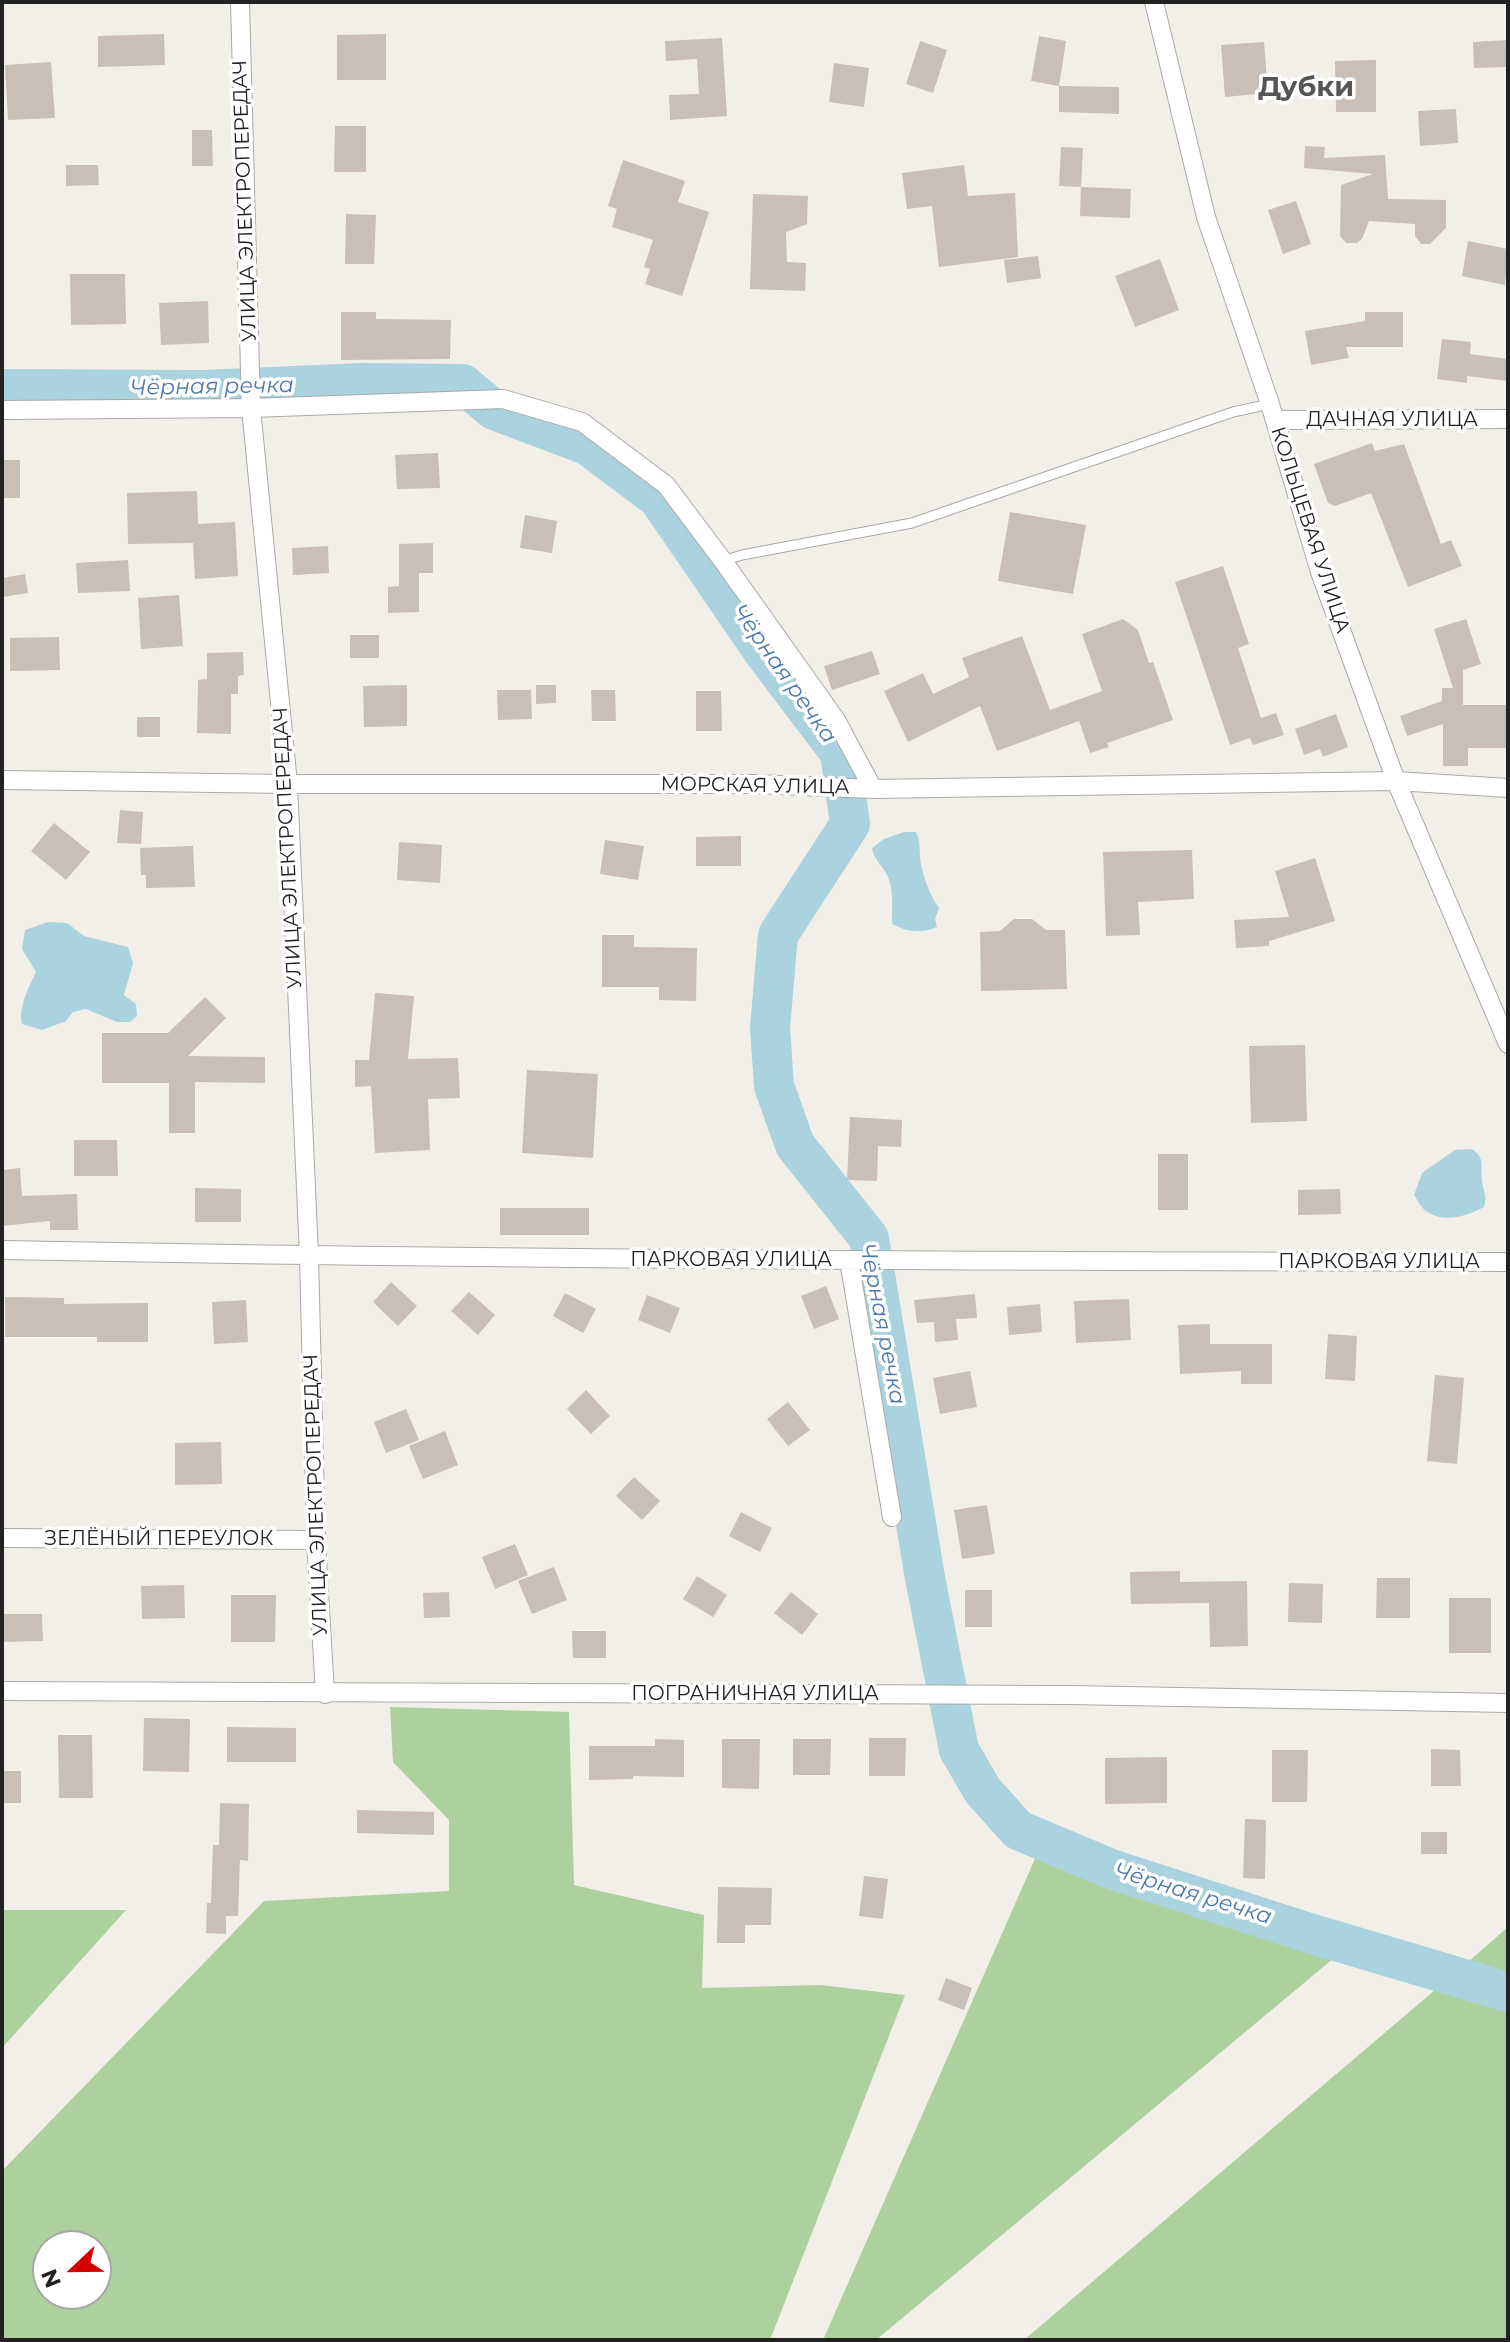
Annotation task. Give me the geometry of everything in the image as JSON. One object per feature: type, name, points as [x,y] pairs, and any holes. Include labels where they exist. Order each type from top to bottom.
[{"type":"street","name":"УЛИЦА ЭЛЕКТРОПЕРЕДАЧ","points":[[240,2],[251,408],[288,784],[309,1256],[316,1540],[325,1694]]},
{"type":"street","name":"КОЛЬЦЕВАЯ УЛИЦА","points":[[1154,2],[1206,217],[1273,412],[1320,572],[1396,781],[1508,1044]]},
{"type":"street","points":[[2,410],[251,408],[458,398],[503,399],[582,422],[666,485],[836,720],[869,788]]},
{"type":"street","name":"ДАЧНАЯ УЛИЦА","points":[[1273,412],[1508,419]]},
{"type":"street","name":"МОРСКАЯ УЛИЦА","points":[[2,780],[288,784],[755,784],[823,788],[1396,781],[1508,788]]},
{"type":"street","name":"ПАРКОВАЯ УЛИЦА","points":[[2,1250],[890,1261],[1508,1262]]},
{"type":"street","points":[[853,1260],[892,1517]]},
{"type":"street","name":"ЗЕЛЁНЫЙ ПЕРЕУЛОК","points":[[2,1538],[316,1540]]},
{"type":"street","name":"ПОГРАНИЧНАЯ УЛИЦА","points":[[2,1691],[957,1695],[1508,1703]]},
{"type":"lane","points":[[723,561],[912,523],[1233,412],[1273,412]]},
{"type":"green space","points":[[390,1707],[569,1712],[574,1885],[704,1915],[702,1988],[821,1985],[905,1995],[770,2340],[2,2340],[2,2171],[264,1901],[449,1891],[449,1820],[393,1762]]},
{"type":"green space","points":[[1041,1845],[1196,1886],[1340,1953],[876,2340],[823,2340]]},
{"type":"green space","points":[[2,1910],[126,1910],[2,2048]]},
{"type":"green space","points":[[1508,1927],[1508,2340],[1024,2340],[1469,1961]]},
{"type":"water","points":[[904,832],[916,832],[924,876],[939,908],[935,919],[937,927],[925,931],[903,929],[892,924],[890,882],[872,848],[884,839]]},
{"type":"water","points":[[48,922],[67,923],[84,936],[128,947],[133,963],[124,995],[136,1004],[137,1016],[130,1022],[117,1022],[86,1009],[73,1012],[66,1021],[42,1030],[22,1024],[23,1004],[36,972],[22,949],[25,930]]},
{"type":"water","points":[[1472,1149],[1482,1163],[1484,1207],[1463,1216],[1448,1218],[1424,1210],[1414,1195],[1422,1173],[1455,1150]]},
{"type":"building","points":[[164,34],[165,65],[98,67],[98,36]]},
{"type":"building","points":[[386,34],[386,80],[337,80],[337,35]]},
{"type":"building","points":[[1039,36],[1066,41],[1059,86],[1031,81]]},
{"type":"building","points":[[722,38],[727,116],[670,120],[669,95],[699,94],[697,59],[666,61],[665,41]]},
{"type":"building","points":[[1507,40],[1508,67],[1474,68],[1473,42]]},
{"type":"building","points":[[920,41],[947,50],[933,93],[906,84]]},
{"type":"building","points":[[1264,42],[1268,93],[1225,97],[1221,45]]},
{"type":"building","points":[[1376,60],[1376,112],[1336,112],[1335,61]]},
{"type":"building","points":[[51,62],[55,118],[8,120],[5,65]]},
{"type":"building","points":[[834,63],[869,68],[864,107],[829,102]]},
{"type":"building","points":[[1059,86],[1119,87],[1119,114],[1059,112]]},
{"type":"building","points":[[1456,109],[1458,143],[1420,146],[1418,111]]},
{"type":"building","points":[[335,126],[366,126],[366,172],[334,172]]},
{"type":"building","points":[[192,130],[212,130],[213,166],[192,166]]},
{"type":"building","points":[[1305,146],[1325,147],[1324,158],[1385,155],[1388,199],[1446,200],[1446,228],[1430,244],[1421,244],[1415,236],[1415,224],[1369,221],[1362,239],[1357,243],[1346,243],[1340,236],[1341,185],[1373,174],[1304,168]]},
{"type":"building","points":[[1061,147],[1083,148],[1081,187],[1059,186]]},
{"type":"building","points":[[623,160],[685,181],[678,202],[709,212],[682,296],[645,284],[650,269],[644,267],[653,240],[612,227],[617,209],[608,206]]},
{"type":"building","points":[[66,165],[98,165],[99,185],[66,186]]},
{"type":"building","points":[[964,165],[968,196],[1015,193],[1018,257],[939,267],[932,206],[907,209],[902,173]]},
{"type":"building","points":[[1081,187],[1131,189],[1130,218],[1080,216]]},
{"type":"building","points":[[753,194],[808,196],[807,224],[786,232],[787,262],[806,263],[805,291],[750,289]]},
{"type":"building","points":[[1296,201],[1311,244],[1283,254],[1268,210]]},
{"type":"building","points":[[346,214],[376,215],[374,264],[345,264]]},
{"type":"building","points":[[1468,241],[1508,249],[1505,285],[1462,276]]},
{"type":"building","points":[[1038,256],[1041,278],[1007,283],[1004,260]]},
{"type":"building","points":[[1160,259],[1179,310],[1135,327],[1115,276]]},
{"type":"building","points":[[70,274],[125,274],[126,324],[71,325]]},
{"type":"building","points":[[208,301],[209,343],[161,345],[159,303]]},
{"type":"building","points":[[341,312],[376,312],[376,319],[451,320],[450,359],[341,360]]},
{"type":"building","points":[[1365,312],[1403,312],[1403,347],[1346,347],[1349,358],[1311,365],[1305,331],[1365,321]]},
{"type":"building","points":[[1442,339],[1471,342],[1470,354],[1508,359],[1508,381],[1467,376],[1467,383],[1437,379]]},
{"type":"building","points":[[1372,443],[1375,451],[1404,444],[1441,544],[1451,540],[1462,566],[1408,587],[1371,493],[1335,506],[1328,503],[1314,464]]},
{"type":"building","points":[[438,453],[440,488],[397,489],[395,455]]},
{"type":"building","points":[[2,460],[20,460],[20,498],[2,498]]},
{"type":"building","points":[[197,491],[198,524],[235,522],[238,576],[195,579],[193,543],[128,544],[127,493]]},
{"type":"building","points":[[1010,512],[1086,525],[1073,594],[998,581]]},
{"type":"building","points":[[525,515],[557,521],[552,553],[520,548]]},
{"type":"building","points":[[433,543],[433,573],[419,573],[419,612],[388,613],[388,587],[399,586],[399,544]]},
{"type":"building","points":[[328,546],[329,573],[293,575],[292,548]]},
{"type":"building","points":[[128,560],[130,591],[78,593],[76,563]]},
{"type":"building","points":[[1223,566],[1249,644],[1238,648],[1261,718],[1276,713],[1284,735],[1253,745],[1250,738],[1230,745],[1175,582]]},
{"type":"building","points":[[25,574],[28,593],[2,597],[2,578]]},
{"type":"building","points":[[179,595],[183,646],[141,649],[138,598]]},
{"type":"building","points":[[1123,619],[1138,630],[1173,720],[1107,743],[1109,747],[1090,753],[1079,721],[997,751],[980,706],[908,742],[884,691],[923,673],[933,694],[969,677],[962,658],[1022,636],[1050,710],[1102,691],[1082,634]]},
{"type":"building","points":[[1466,619],[1481,664],[1463,670],[1463,705],[1508,705],[1508,748],[1468,748],[1468,766],[1443,766],[1443,724],[1407,736],[1400,716],[1442,701],[1442,688],[1453,688],[1434,629]]},
{"type":"building","points":[[350,635],[379,635],[379,658],[350,658]]},
{"type":"building","points":[[59,637],[60,670],[10,671],[10,638]]},
{"type":"building","points":[[872,651],[880,674],[832,690],[824,666]]},
{"type":"building","points":[[243,652],[244,675],[238,676],[238,694],[231,694],[231,734],[197,733],[198,680],[207,679],[207,653]]},
{"type":"building","points":[[407,685],[407,726],[364,727],[363,686]]},
{"type":"building","points":[[536,685],[556,685],[556,703],[536,704]]},
{"type":"building","points":[[497,690],[531,690],[532,719],[498,720]]},
{"type":"building","points":[[591,690],[615,690],[616,721],[592,721]]},
{"type":"building","points":[[696,691],[721,691],[722,731],[696,731]]},
{"type":"building","points":[[1336,714],[1348,747],[1323,757],[1320,749],[1304,755],[1295,729]]},
{"type":"building","points":[[137,717],[160,717],[160,737],[137,737]]},
{"type":"building","points":[[120,810],[143,812],[141,844],[117,843]]},
{"type":"building","points":[[54,823],[90,852],[66,880],[31,851]]},
{"type":"building","points":[[741,836],[741,866],[696,866],[696,837]]},
{"type":"building","points":[[605,840],[644,846],[638,880],[600,874]]},
{"type":"building","points":[[399,842],[442,845],[440,883],[397,880]]},
{"type":"building","points":[[193,846],[195,887],[146,888],[146,875],[141,875],[140,848]]},
{"type":"building","points":[[1192,850],[1194,899],[1138,902],[1140,935],[1106,936],[1103,852]]},
{"type":"building","points":[[1315,858],[1335,921],[1269,941],[1269,946],[1236,948],[1234,920],[1289,917],[1275,871]]},
{"type":"building","points":[[1014,919],[1032,919],[1046,930],[1065,930],[1067,989],[981,991],[980,932],[1000,931]]},
{"type":"building","points":[[602,935],[634,935],[634,947],[697,948],[696,1001],[659,1000],[659,987],[602,987]]},
{"type":"building","points":[[375,993],[414,996],[408,1059],[458,1058],[460,1098],[428,1099],[430,1150],[375,1153],[371,1086],[355,1087],[355,1060],[369,1060]]},
{"type":"building","points":[[205,997],[226,1018],[188,1056],[265,1057],[265,1083],[195,1082],[195,1133],[169,1133],[169,1083],[102,1083],[102,1033],[168,1033]]},
{"type":"building","points":[[1305,1045],[1307,1121],[1251,1123],[1249,1046]]},
{"type":"building","points":[[527,1070],[598,1074],[593,1158],[522,1153]]},
{"type":"building","points":[[850,1117],[902,1120],[901,1147],[878,1146],[877,1181],[847,1180]]},
{"type":"building","points":[[74,1140],[117,1140],[118,1176],[74,1176]]},
{"type":"building","points":[[1158,1154],[1188,1154],[1188,1210],[1158,1210]]},
{"type":"building","points":[[20,1168],[22,1196],[77,1194],[78,1230],[50,1230],[50,1221],[2,1226],[2,1170]]},
{"type":"building","points":[[195,1188],[241,1189],[241,1222],[195,1222]]},
{"type":"building","points":[[1340,1189],[1341,1214],[1298,1215],[1298,1190]]},
{"type":"building","points":[[500,1208],[589,1208],[589,1235],[500,1235]]},
{"type":"building","points":[[391,1282],[417,1306],[398,1326],[373,1302]]},
{"type":"building","points":[[826,1286],[839,1319],[814,1329],[801,1296]]},
{"type":"building","points":[[469,1292],[495,1315],[478,1335],[451,1311]]},
{"type":"building","points":[[565,1293],[596,1309],[583,1333],[553,1316]]},
{"type":"building","points":[[975,1294],[977,1318],[956,1319],[958,1340],[935,1342],[934,1322],[917,1323],[914,1300]]},
{"type":"building","points":[[647,1295],[680,1308],[670,1333],[638,1320]]},
{"type":"building","points":[[5,1297],[64,1298],[64,1304],[148,1303],[148,1342],[97,1342],[97,1337],[5,1337]]},
{"type":"building","points":[[1129,1299],[1131,1340],[1076,1343],[1074,1301]]},
{"type":"building","points":[[246,1300],[248,1342],[214,1344],[212,1302]]},
{"type":"building","points":[[1040,1304],[1042,1332],[1009,1335],[1007,1307]]},
{"type":"building","points":[[1210,1324],[1210,1344],[1272,1344],[1272,1384],[1241,1384],[1241,1371],[1180,1374],[1178,1325]]},
{"type":"building","points":[[1328,1334],[1357,1336],[1355,1381],[1325,1379]]},
{"type":"building","points":[[970,1371],[977,1407],[940,1414],[933,1378]]},
{"type":"building","points":[[1435,1375],[1464,1378],[1457,1464],[1427,1461]]},
{"type":"building","points":[[586,1390],[610,1416],[591,1434],[567,1409]]},
{"type":"building","points":[[788,1402],[810,1430],[788,1446],[767,1419]]},
{"type":"building","points":[[406,1409],[419,1440],[386,1453],[374,1422]]},
{"type":"building","points":[[445,1431],[458,1465],[423,1479],[409,1446]]},
{"type":"building","points":[[221,1442],[222,1484],[175,1485],[175,1443]]},
{"type":"building","points":[[634,1477],[660,1501],[642,1520],[616,1496]]},
{"type":"building","points":[[987,1505],[995,1554],[962,1559],[954,1510]]},
{"type":"building","points":[[741,1512],[772,1528],[760,1552],[729,1536]]},
{"type":"building","points":[[515,1544],[528,1575],[495,1589],[482,1557]]},
{"type":"building","points":[[554,1567],[567,1600],[532,1614],[518,1581]]},
{"type":"building","points":[[1180,1571],[1180,1582],[1247,1581],[1248,1646],[1210,1647],[1209,1603],[1131,1604],[1130,1572]]},
{"type":"building","points":[[697,1576],[727,1595],[713,1617],[683,1599]]},
{"type":"building","points":[[1377,1578],[1410,1578],[1410,1618],[1376,1618]]},
{"type":"building","points":[[1289,1583],[1323,1584],[1322,1623],[1288,1622]]},
{"type":"building","points":[[184,1585],[185,1618],[142,1619],[141,1586]]},
{"type":"building","points":[[965,1590],[992,1590],[992,1627],[965,1627]]},
{"type":"building","points":[[449,1592],[450,1617],[424,1618],[423,1593]]},
{"type":"building","points":[[791,1592],[818,1614],[802,1635],[774,1613]]},
{"type":"building","points":[[231,1595],[276,1595],[275,1642],[231,1642]]},
{"type":"building","points":[[1449,1598],[1491,1598],[1491,1653],[1449,1653]]},
{"type":"building","points":[[2,1614],[42,1614],[43,1641],[2,1642]]},
{"type":"building","points":[[572,1631],[606,1631],[606,1658],[573,1658]]},
{"type":"building","points":[[144,1718],[190,1719],[189,1772],[143,1771]]},
{"type":"building","points":[[227,1727],[296,1728],[296,1762],[227,1762]]},
{"type":"building","points":[[58,1735],[92,1735],[93,1798],[59,1798]]},
{"type":"building","points":[[869,1738],[906,1738],[905,1776],[869,1776]]},
{"type":"building","points":[[655,1739],[684,1740],[684,1777],[633,1776],[633,1779],[589,1780],[589,1746],[655,1746]]},
{"type":"building","points":[[722,1739],[760,1739],[759,1789],[722,1788]]},
{"type":"building","points":[[793,1739],[831,1739],[830,1775],[793,1775]]},
{"type":"building","points":[[1431,1749],[1460,1750],[1461,1786],[1431,1786]]},
{"type":"building","points":[[1272,1750],[1308,1750],[1307,1802],[1272,1802]]},
{"type":"building","points":[[1167,1757],[1167,1803],[1105,1804],[1105,1758]]},
{"type":"building","points":[[2,1771],[21,1771],[21,1803],[2,1803]]},
{"type":"building","points":[[220,1803],[249,1804],[248,1861],[240,1860],[238,1916],[226,1916],[226,1934],[206,1933],[207,1903],[211,1903],[213,1845],[219,1845]]},
{"type":"building","points":[[357,1810],[434,1812],[434,1835],[357,1833]]},
{"type":"building","points":[[1245,1819],[1266,1820],[1265,1879],[1243,1878]]},
{"type":"building","points":[[1421,1832],[1447,1832],[1447,1854],[1421,1854]]},
{"type":"building","points":[[864,1876],[888,1879],[883,1919],[859,1916]]},
{"type":"building","points":[[718,1887],[772,1888],[771,1925],[745,1925],[745,1943],[717,1943]]},
{"type":"building","points":[[946,1978],[972,1988],[964,2010],[938,2000]]},
{"type":"waterway","name":"Чёрная речка","points":[[2,389],[203,390],[362,383],[463,384],[494,410],[587,445],[658,498],[765,654],[840,753],[850,824],[778,935],[770,1028],[774,1086],[795,1145],[869,1238],[925,1578],[959,1750],[983,1791],[1018,1830],[1111,1869],[1309,1933],[1508,1992]]},
{"type":"district","name":"Дубки","points":[[1306,88]]}]
